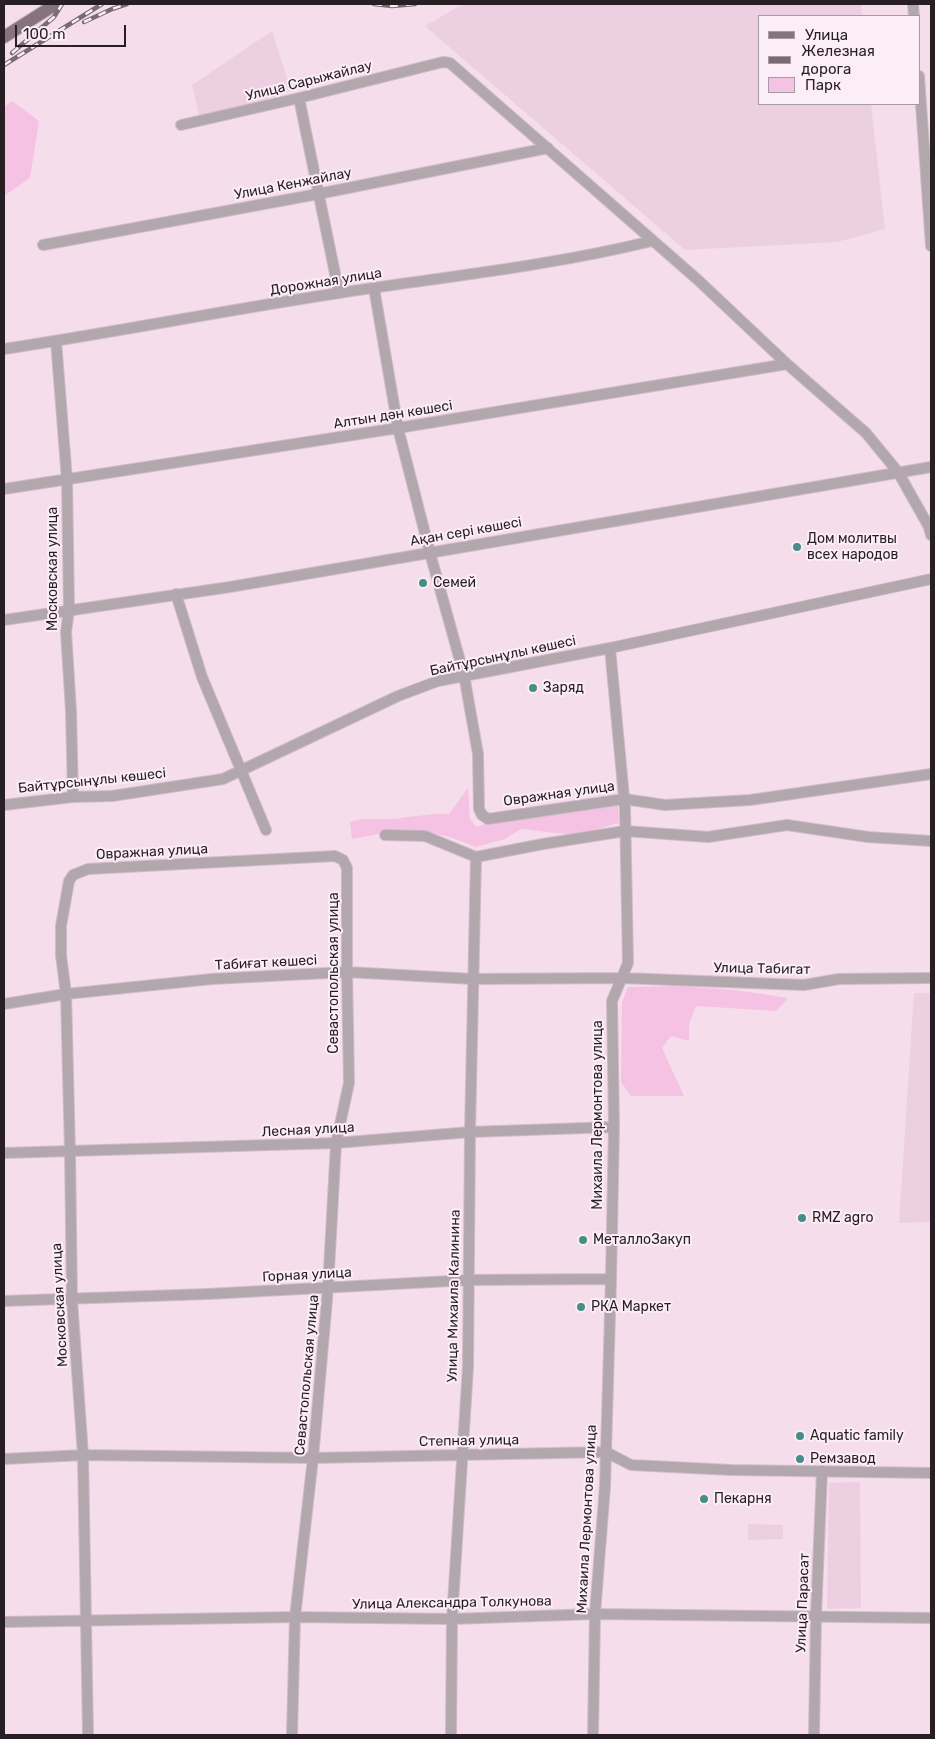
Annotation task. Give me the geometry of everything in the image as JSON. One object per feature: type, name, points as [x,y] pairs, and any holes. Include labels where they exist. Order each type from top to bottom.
[{"type":"main road","points":[[4,37],[56,4]]},
{"type":"street","name":"Улица Сарыжайлау","points":[[181,125],[444,62],[456,67],[548,148]]},
{"type":"street","points":[[920,90],[931,246]]},
{"type":"street","points":[[300,98],[339,293]]},
{"type":"street","points":[[548,148],[698,280],[787,364],[866,434],[898,472],[929,527],[931,535]]},
{"type":"street","name":"Улица Кенжайлау","points":[[43,244],[318,194],[548,148]]},
{"type":"street","name":"Дорожная улица","points":[[4,349],[339,293],[497,270],[652,241]]},
{"type":"street","points":[[374,288],[398,428],[464,675]]},
{"type":"street","name":"Московская улица","points":[[56,341],[67,480],[68,610],[66,632],[71,711],[73,797]]},
{"type":"street","name":"Алтын дән көшесі","points":[[4,489],[398,428],[787,364]]},
{"type":"street","name":"Ақан сері көшесі","points":[[4,620],[230,587],[931,467]]},
{"type":"street","name":"Байтұрсынұлы көшесі","points":[[4,805],[73,797],[112,796],[223,779],[398,696],[438,681],[610,648],[931,579]]},
{"type":"street","points":[[176,594],[202,677],[266,830]]},
{"type":"street","name":"Михаила Лермонтова улица","points":[[593,1735],[595,1614],[605,1486],[612,1279],[614,1127],[612,1001],[628,963],[624,799],[610,648]]},
{"type":"street","name":"Овражная улица","points":[[464,675],[478,754],[479,809],[482,815],[488,818],[624,799],[665,805],[750,800],[931,774]]},
{"type":"street","points":[[385,835],[426,836],[476,857],[625,830],[708,837],[788,824],[868,837],[931,842]]},
{"type":"street","name":"Овражная улица","points":[[73,875],[88,869],[335,856],[343,860],[348,868]]},
{"type":"street","name":"Улица Михаила Калинина","points":[[451,1735],[452,1619],[468,1367],[470,1132],[476,857]]},
{"type":"street","name":"Севастопольская улица","points":[[292,1735],[295,1617],[313,1458],[328,1288],[336,1143],[349,1083],[348,868]]},
{"type":"street","name":"Московская улица","points":[[73,875],[69,881],[61,926],[60,955],[66,994],[72,1300],[83,1456],[88,1735]]},
{"type":"street","name":"Табиғат көшесі","points":[[4,1004],[66,994],[212,979],[347,972],[474,979],[622,978]]},
{"type":"street","name":"Улица Табигат","points":[[622,978],[804,985],[839,979],[931,978]]},
{"type":"street","name":"Лесная улица","points":[[4,1153],[336,1143],[470,1132],[614,1127]]},
{"type":"street","name":"Горная улица","points":[[4,1301],[72,1300],[469,1280],[612,1279]]},
{"type":"street","name":"Степная улица","points":[[4,1459],[83,1456],[313,1458],[606,1452],[631,1465],[732,1470],[931,1473]]},
{"type":"street","name":"Улица Парасат","points":[[814,1735],[816,1615],[822,1471]]},
{"type":"street","name":"Улица Александра Толкунова","points":[[4,1622],[295,1617],[452,1619],[595,1614],[816,1615],[931,1618]]},
{"type":"shaded area","points":[[463,4],[861,4],[862,15],[758,15],[758,105],[871,105],[885,229],[837,242],[685,250],[425,26]]},
{"type":"shaded area","points":[[272,31],[291,91],[200,121],[192,85]]},
{"type":"shaded area","points":[[914,993],[931,993],[931,1222],[899,1223]]},
{"type":"shaded area","points":[[860,1482],[861,1608],[827,1609],[829,1483]]},
{"type":"shaded area","points":[[748,1524],[783,1525],[783,1539],[748,1540]]},
{"type":"green space","points":[[12,101],[39,121],[30,178],[4,196],[4,107]]},
{"type":"green space","points":[[468,788],[470,819],[477,827],[508,819],[568,813],[618,805],[619,823],[575,835],[521,829],[505,839],[476,847],[447,836],[405,829],[352,839],[350,822],[365,819],[449,814]]},
{"type":"green space","points":[[680,986],[735,990],[788,998],[776,1011],[696,1006],[689,1024],[689,1041],[671,1036],[662,1048],[684,1096],[631,1096],[621,1082],[622,1002],[628,987]]},
{"type":"railway","points":[[12,53],[54,17],[62,4]]},
{"type":"railway","points":[[4,65],[102,4]]},
{"type":"railway","points":[[84,22],[127,4]]},
{"type":"railway","points":[[374,4],[392,6],[415,4]]},
{"type":"place","name":"Дом молитвы всех народов","points":[[797,547]]},
{"type":"place","name":"Семей","points":[[423,583]]},
{"type":"place","name":"Заряд","points":[[533,688]]},
{"type":"place","name":"RMZ agro","points":[[802,1218]]},
{"type":"place","name":"МеталлоЗакуп","points":[[583,1240]]},
{"type":"place","name":"РКА Маркет","points":[[581,1307]]},
{"type":"place","name":"Aquatic family","points":[[800,1436]]},
{"type":"place","name":"Ремзавод","points":[[800,1459]]},
{"type":"place","name":"Пекарня","points":[[704,1499]]}]
